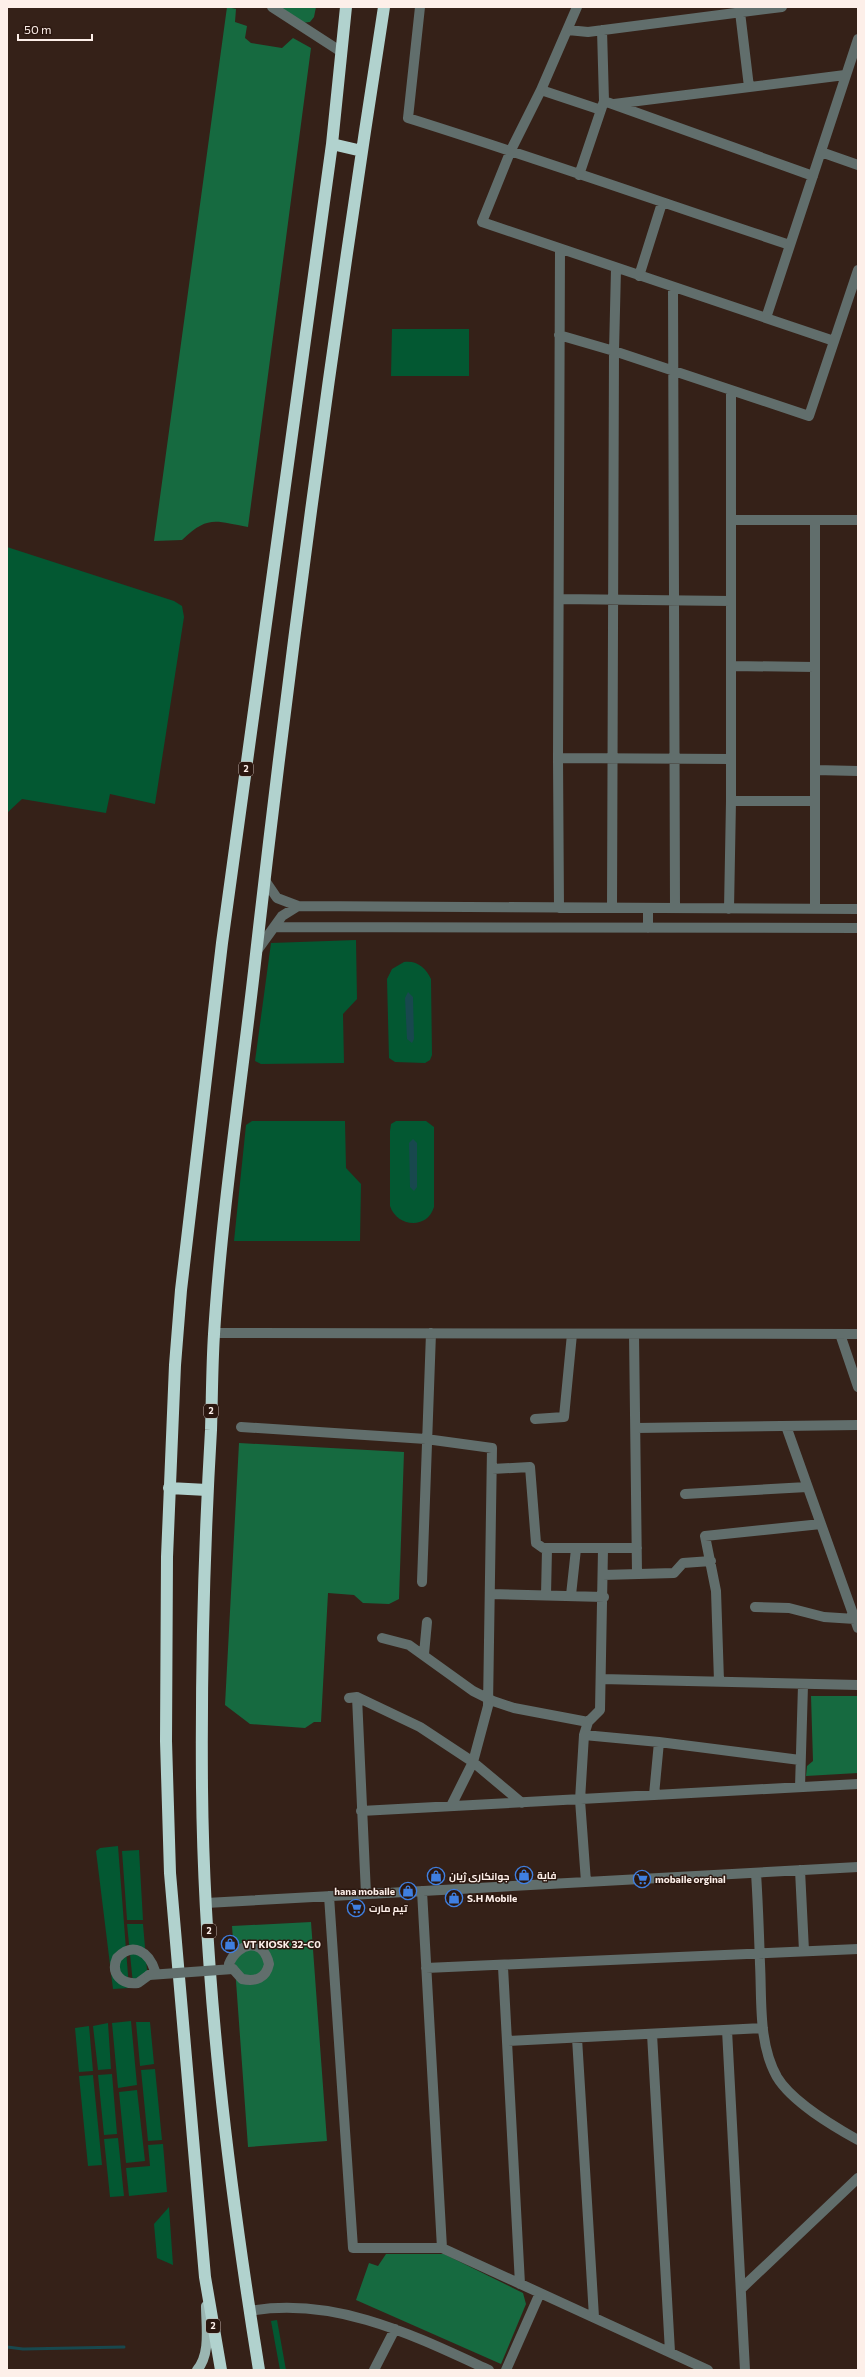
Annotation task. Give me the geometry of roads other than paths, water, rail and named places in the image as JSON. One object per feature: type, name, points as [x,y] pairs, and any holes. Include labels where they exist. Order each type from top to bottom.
[{"type":"highway","name":"2","points":[[221,2370],[206,2282],[170,1873],[166,1741],[169,1488],[181,1290],[198,1138],[222,943],[332,144],[340,51],[346,7]]},
{"type":"highway","name":"2","points":[[259,2370],[249,2311],[229,2164],[206,1903],[202,1746],[207,1490],[214,1333],[234,1132],[264,879],[362,151],[384,7]]},
{"type":"highway","points":[[332,144],[362,151]]},
{"type":"highway","points":[[169,1488],[207,1490]]},
{"type":"main road","points":[[197,2370],[204,2362],[206,2349],[206,2282]]},
{"type":"street","points":[[272,7],[340,51]]},
{"type":"street","points":[[420,7],[408,118],[511,150],[579,175],[790,245]]},
{"type":"street","points":[[577,7],[541,90],[511,150],[482,222],[616,269],[834,341]]},
{"type":"street","points":[[568,30],[602,30],[782,7]]},
{"type":"street","points":[[740,12],[749,87]]},
{"type":"street","points":[[579,175],[606,105],[602,30]]},
{"type":"street","points":[[766,318],[858,39]]},
{"type":"street","points":[[606,105],[846,75]]},
{"type":"street","points":[[541,90],[606,105],[813,176]]},
{"type":"street","points":[[822,152],[858,165]]},
{"type":"street","points":[[639,276],[662,203]]},
{"type":"street","points":[[559,908],[558,758],[560,250]]},
{"type":"street","points":[[612,908],[614,351],[616,269]]},
{"type":"street","points":[[559,335],[614,351],[809,416],[858,270]]},
{"type":"street","points":[[673,288],[675,908]]},
{"type":"street","points":[[729,909],[732,759],[731,391]]},
{"type":"street","points":[[731,520],[858,520]]},
{"type":"street","points":[[815,520],[815,909]]},
{"type":"street","points":[[559,599],[731,601]]},
{"type":"street","points":[[732,666],[815,667]]},
{"type":"street","points":[[558,758],[732,759]]},
{"type":"street","points":[[815,770],[858,771]]},
{"type":"street","points":[[731,801],[815,801]]},
{"type":"street","points":[[264,879],[277,898],[298,906],[858,909]]},
{"type":"street","points":[[256,952],[282,916],[298,906]]},
{"type":"street","points":[[648,908],[648,928]]},
{"type":"street","points":[[275,927],[858,928]]},
{"type":"street","points":[[214,1333],[858,1334]]},
{"type":"street","points":[[422,1582],[431,1333]]},
{"type":"street","points":[[535,1419],[564,1417],[572,1334]]},
{"type":"street","points":[[634,1334],[637,1573]]},
{"type":"street","points":[[840,1334],[858,1387]]},
{"type":"street","points":[[636,1428],[858,1425]]},
{"type":"street","points":[[786,1426],[856,1623]]},
{"type":"street","points":[[242,1427],[426,1439],[492,1448],[488,1699],[473,1762],[451,1806]]},
{"type":"street","points":[[492,1469],[530,1467],[536,1543],[547,1549],[637,1548]]},
{"type":"street","points":[[685,1494],[808,1487]]},
{"type":"street","points":[[719,1681],[716,1592],[705,1536],[821,1524]]},
{"type":"street","points":[[546,1595],[547,1549]]},
{"type":"street","points":[[572,1595],[576,1549]]},
{"type":"street","points":[[586,1882],[580,1800],[584,1735],[588,1722],[600,1710],[604,1597],[603,1549]]},
{"type":"street","points":[[604,1575],[674,1573],[683,1563],[711,1561]]},
{"type":"street","points":[[490,1594],[604,1597]]},
{"type":"street","points":[[755,1607],[789,1608],[856,1623]]},
{"type":"street","points":[[424,1654],[428,1622]]},
{"type":"street","points":[[382,1638],[409,1645],[424,1654],[467,1687],[488,1699],[514,1708],[588,1722]]},
{"type":"street","points":[[601,1679],[719,1681],[803,1685],[858,1685]]},
{"type":"street","points":[[800,1787],[803,1685]]},
{"type":"street","points":[[366,1894],[353,1697],[420,1727],[473,1762],[522,1803]]},
{"type":"street","points":[[584,1735],[659,1742],[800,1760]]},
{"type":"street","points":[[654,1795],[659,1742]]},
{"type":"street","points":[[361,1811],[858,1784]]},
{"type":"street","points":[[206,1903],[858,1867]]},
{"type":"street","points":[[800,1870],[804,1951]]},
{"type":"street","points":[[756,1873],[763,2028],[772,2064],[778,2078],[788,2089],[820,2116],[858,2140]]},
{"type":"street","points":[[422,1891],[442,2248]]},
{"type":"street","points":[[329,1896],[353,2248],[442,2248],[708,2370]]},
{"type":"street","points":[[155,1971],[149,1957],[139,1950],[127,1950],[117,1958],[115,1970],[119,1979],[125,1982],[138,1984],[149,1975],[233,1969],[242,1979],[249,1981],[262,1978],[268,1970],[269,1964],[264,1952],[254,1946],[241,1947],[232,1956],[229,1964]]},
{"type":"street","points":[[426,1968],[503,1966],[858,1949]]},
{"type":"street","points":[[503,1966],[520,2284]]},
{"type":"street","points":[[507,2041],[763,2028]]},
{"type":"street","points":[[727,2030],[746,2370]]},
{"type":"street","points":[[652,2034],[670,2352]]},
{"type":"street","points":[[577,2038],[594,2318]]},
{"type":"street","points":[[742,2288],[858,2178]]},
{"type":"street","points":[[506,2370],[540,2293]]},
{"type":"street","points":[[249,2311],[266,2308],[301,2308],[348,2314],[409,2333],[489,2370]]},
{"type":"street","points":[[374,2370],[395,2329]]},
{"type":"water","points":[[408,992],[413,997],[414,1039],[412,1043],[407,1039],[405,998]]},
{"type":"water","points":[[413,1139],[417,1143],[417,1187],[414,1191],[410,1187],[409,1143]]},
{"type":"waterway","points":[[7,2347],[23,2349],[124,2347]]},
{"type":"place","name":"فایة","points":[[524,1875]]},
{"type":"place","name":"جوانکاری ژیان","points":[[436,1876]]},
{"type":"place","name":"mobaile orginal","points":[[642,1879]]},
{"type":"place","name":"hana mobaile","points":[[408,1891]]},
{"type":"place","name":"S.H Mobile","points":[[454,1898]]},
{"type":"place","name":"تیم مارت","points":[[356,1908]]},
{"type":"place","name":"VT KIOSK 32-C0","points":[[230,1944]]}]
